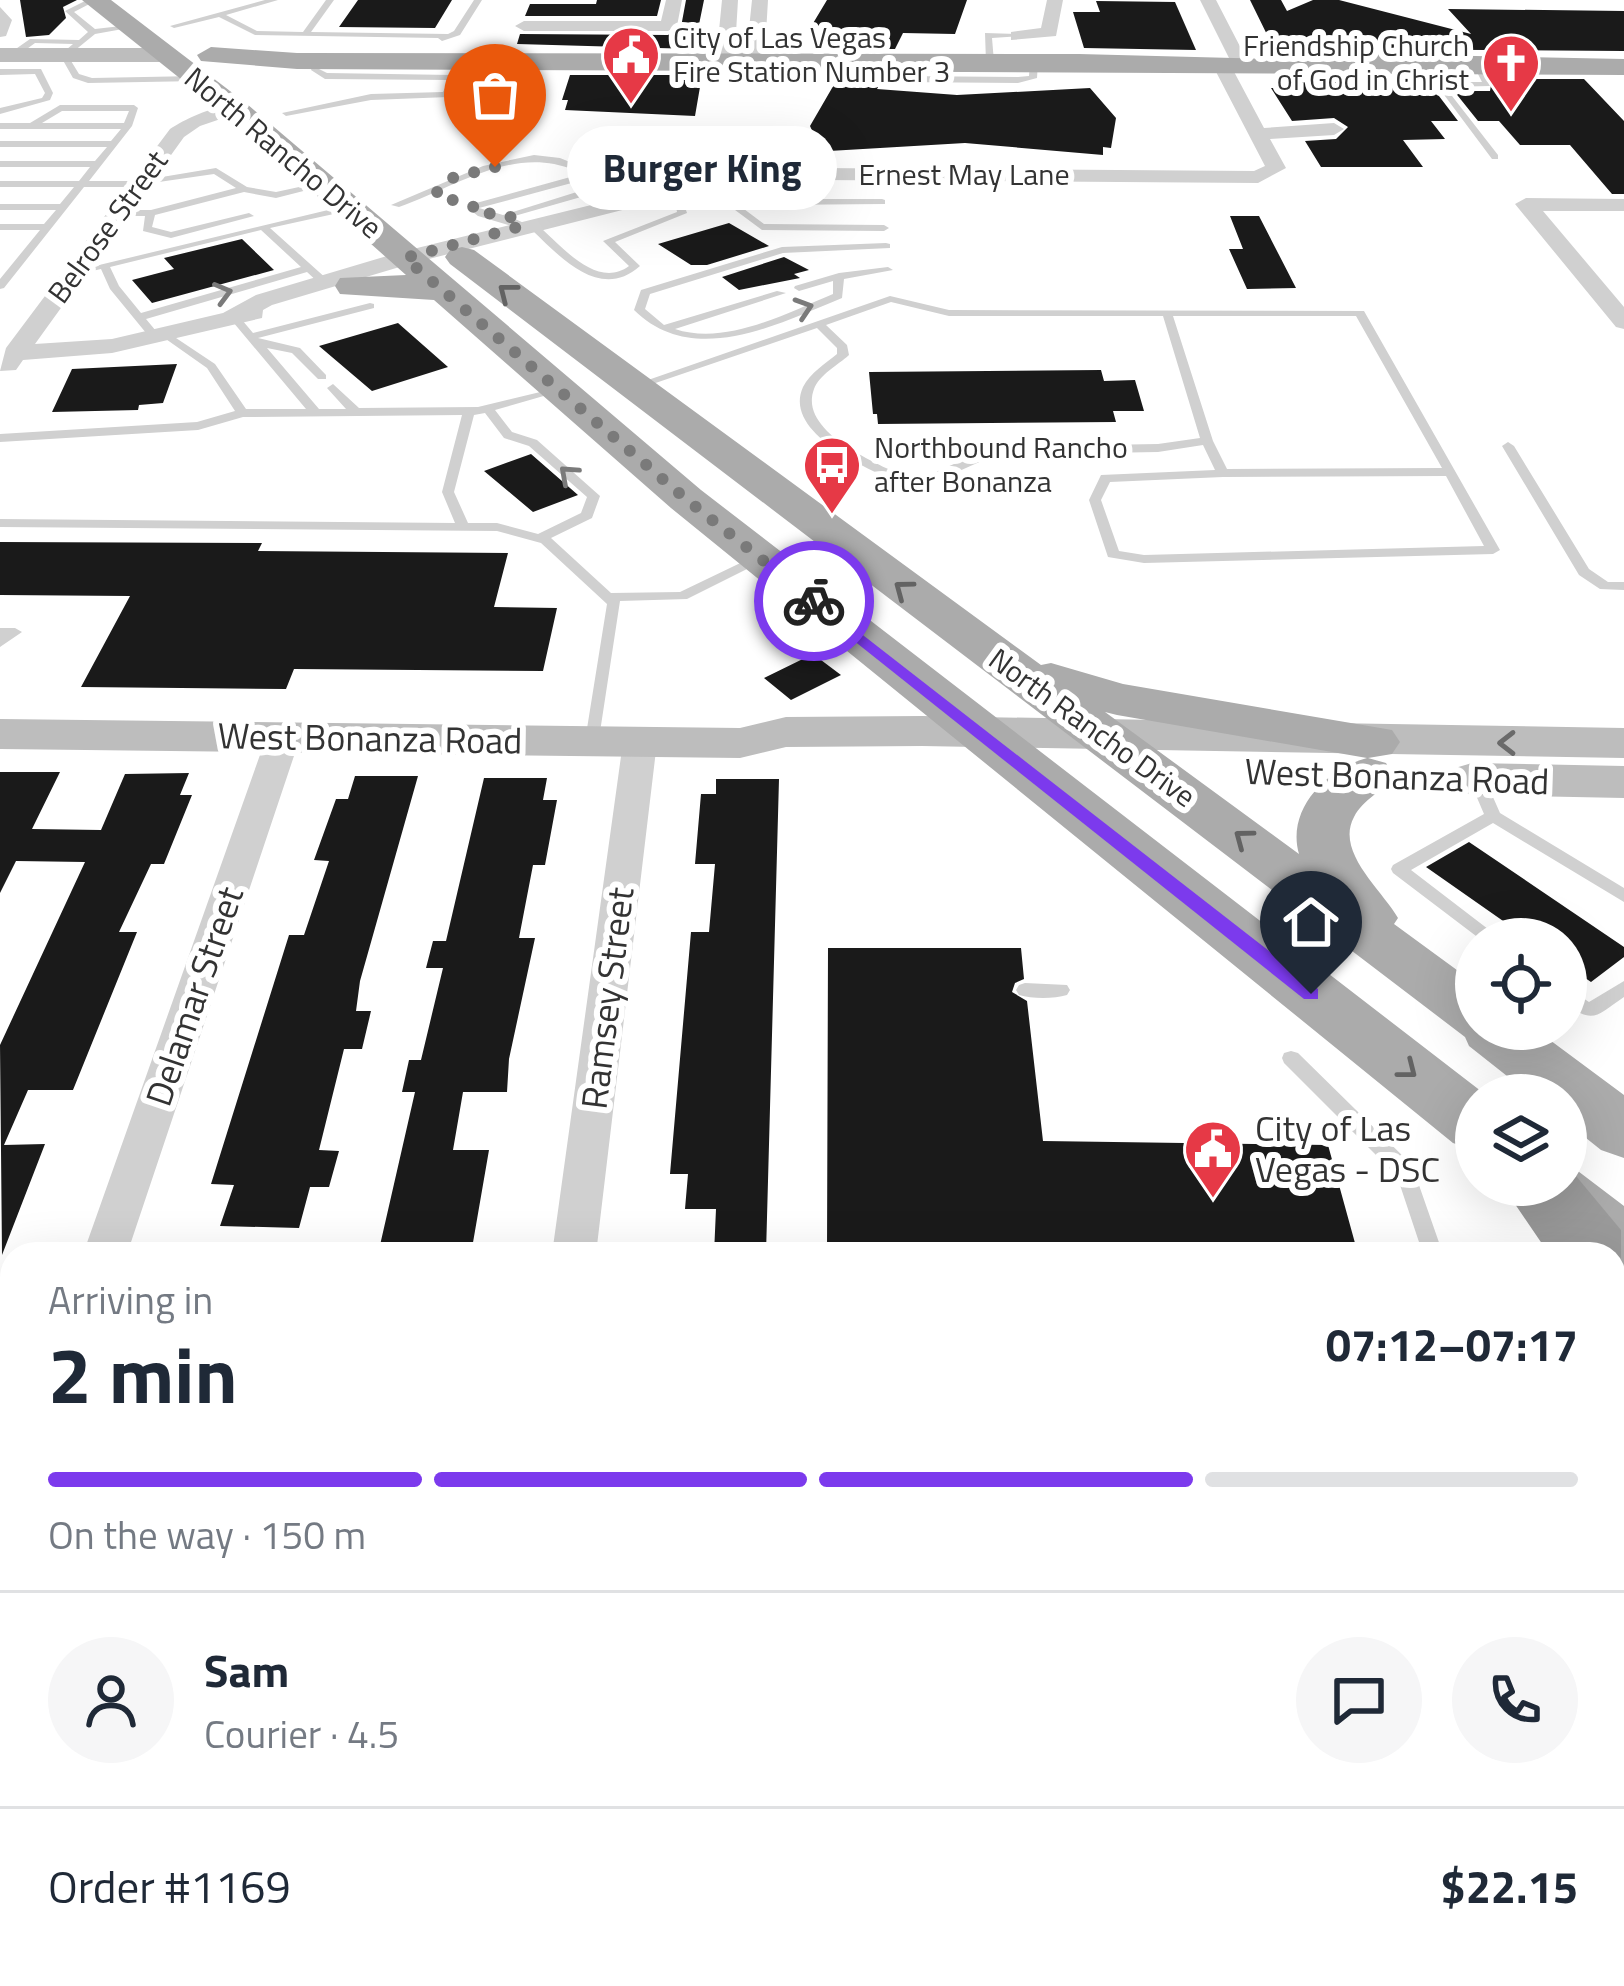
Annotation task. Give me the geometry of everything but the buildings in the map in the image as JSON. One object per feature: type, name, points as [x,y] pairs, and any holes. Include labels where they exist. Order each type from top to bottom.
[{"type":"highway","points":[[1556,1206],[1585,1242]]},
{"type":"main road","name":"North Rancho Drive","points":[[94,0],[174,26],[204,67],[248,101],[322,185],[349,208],[631,388],[1455,995]]},
{"type":"main road","name":"North Rancho Drive","points":[[134,14],[167,55],[204,67]]},
{"type":"main road","points":[[3,53],[72,49],[167,55]]},
{"type":"main road","points":[[248,101],[262,69],[306,52]]},
{"type":"main road","points":[[204,67],[306,52],[417,62],[450,58],[1079,62],[1110,58],[1337,70],[1347,63],[1432,75],[1478,66],[1624,67]]},
{"type":"main road","points":[[204,67],[422,53],[450,58]]},
{"type":"main road","points":[[1079,62],[1109,67],[1230,64]]},
{"type":"main road","name":"North Rancho Drive","points":[[248,101],[286,113],[396,206],[434,264],[557,389],[762,558],[1455,1107]]},
{"type":"main road","points":[[338,286],[396,284],[434,264]]},
{"type":"main road","points":[[997,659],[1117,699],[1371,759]]},
{"type":"main road","name":"West Bonanza Road","points":[[0,734],[740,742],[787,756],[999,747],[1371,759],[1624,743]]},
{"type":"main road","points":[[1371,759],[1327,808],[1322,834],[1343,885],[1403,960]]},
{"type":"main road","name":"West Bonanza Road","points":[[1371,759],[1485,798],[1624,782]]},
{"type":"main road","name":"North Rancho Drive","points":[[1526,1050],[1624,1131]]},
{"type":"main road","points":[[1575,1206],[1617,1242]]},
{"type":"street","points":[[573,27],[582,0]]},
{"type":"street","points":[[524,26],[668,26],[674,0]]},
{"type":"street","points":[[730,1],[726,51],[742,60],[756,50],[760,0]]},
{"type":"street","points":[[1017,36],[1050,32],[1055,0]]},
{"type":"street","points":[[1208,0],[1255,134],[1334,128]]},
{"type":"street","points":[[0,12],[3,53]]},
{"type":"street","name":"Belrose Street","points":[[5,360],[184,126],[248,101]]},
{"type":"street","name":"Ernest May Lane","points":[[233,316],[264,300],[434,264],[523,224],[587,214],[661,193],[759,176],[1273,173],[1276,168],[1255,134]]},
{"type":"street","points":[[1624,205],[1526,204],[1624,322]]},
{"type":"street","points":[[1592,283],[1624,283]]},
{"type":"street","name":"Ernest May Lane","points":[[5,360],[233,316],[278,319],[338,286]]},
{"type":"street","name":"Delamar Street","points":[[109,1242],[283,738]]},
{"type":"street","name":"Ramsey Street","points":[[576,1242],[640,742]]},
{"type":"lane","points":[[93,32],[69,11],[94,0]]},
{"type":"lane","points":[[174,26],[274,0]]},
{"type":"lane","points":[[260,33],[284,0]]},
{"type":"lane","points":[[223,16],[244,30],[306,52],[330,0]]},
{"type":"lane","points":[[286,113],[371,97],[446,94],[457,33],[478,0]]},
{"type":"lane","points":[[730,1],[760,0]]},
{"type":"lane","points":[[134,14],[93,32],[72,49],[76,76],[91,81],[204,67]]},
{"type":"lane","points":[[990,62],[988,35],[1017,36]]},
{"type":"lane","points":[[0,111],[46,100],[49,92],[38,71],[3,53]]},
{"type":"lane","points":[[871,61],[875,75],[898,79],[994,80],[1033,78],[1034,62]]},
{"type":"lane","points":[[1432,75],[1495,157]]},
{"type":"lane","points":[[3,279],[128,127],[134,108],[60,108],[32,126]]},
{"type":"lane","points":[[0,126],[128,127]]},
{"type":"lane","points":[[0,144],[114,144]]},
{"type":"lane","points":[[396,206],[538,156],[558,156],[579,169],[579,178]]},
{"type":"lane","points":[[0,164],[99,164]]},
{"type":"lane","points":[[0,184],[142,182],[216,171],[244,189],[276,195],[322,185]]},
{"type":"lane","points":[[879,174],[890,299]]},
{"type":"lane","points":[[439,188],[474,207],[592,178],[626,203]]},
{"type":"lane","points":[[523,224],[605,187]]},
{"type":"lane","points":[[118,214],[151,214],[244,189]]},
{"type":"lane","points":[[474,207],[474,212],[523,224],[592,275],[618,277],[635,266],[613,249],[608,241],[613,236],[682,213],[681,206],[661,193]]},
{"type":"lane","points":[[268,210],[275,206],[276,195]]},
{"type":"lane","points":[[881,202],[769,202],[736,207],[762,227],[884,227]]},
{"type":"lane","points":[[0,207],[64,207]]},
{"type":"lane","points":[[75,272],[349,208]]},
{"type":"lane","points":[[151,214],[147,229],[171,235],[249,216]]},
{"type":"lane","points":[[0,227],[48,227]]},
{"type":"lane","points":[[263,227],[338,286]]},
{"type":"lane","points":[[838,276],[838,296],[701,339],[662,329],[639,310],[645,292],[782,250],[886,246]]},
{"type":"lane","points":[[104,265],[114,287],[154,330],[211,366],[242,413]]},
{"type":"lane","points":[[799,288],[838,276],[888,270]]},
{"type":"lane","points":[[154,330],[338,286]]},
{"type":"lane","points":[[662,329],[781,293]]},
{"type":"lane","points":[[631,388],[890,299],[950,314],[1360,313],[1450,472],[1492,550],[1144,559],[1113,554],[1095,500],[1105,478],[1450,472]]},
{"type":"lane","points":[[1167,313],[1207,441],[1223,473]]},
{"type":"lane","points":[[233,316],[315,412]]},
{"type":"lane","points":[[253,340],[278,319]]},
{"type":"lane","points":[[819,323],[843,347],[843,355],[810,384],[806,406],[816,428],[835,446],[915,486],[993,451],[1158,448],[1207,441]]},
{"type":"lane","points":[[253,340],[296,350],[322,376]]},
{"type":"lane","points":[[333,388],[356,412]]},
{"type":"lane","points":[[0,438],[198,426],[242,413],[469,411],[557,389]]},
{"type":"lane","points":[[488,408],[508,435],[533,443],[593,496],[587,515],[540,538]]},
{"type":"lane","points":[[463,527],[448,492],[469,411]]},
{"type":"lane","points":[[1508,446],[1584,572],[1605,586],[1624,586]]},
{"type":"lane","points":[[0,523],[497,527],[540,538],[614,603],[593,741]]},
{"type":"lane","points":[[608,597],[682,596],[762,558]]},
{"type":"lane","points":[[0,632],[15,632],[0,643]]},
{"type":"lane","points":[[1464,918],[1399,869],[1485,798],[1624,896]]},
{"type":"lane","points":[[1587,1010],[1624,988]]},
{"type":"lane","points":[[1025,990],[1061,990]]},
{"type":"lane","points":[[1291,1058],[1405,1171],[1429,1242]]},
{"type":"way so far","points":[[495,167],[452,178],[435,194],[474,207],[474,212],[508,215],[522,226],[405,258],[686,499],[814,601]]},
{"type":"place","name":"City of Las Vegas Fire Station Number 3","points":[[631,106]]},
{"type":"place","name":"Friendship Church of God in Christ","points":[[1511,114]]},
{"type":"place","name":"Burger King","points":[[495,167]]},
{"type":"place","name":"Northbound Rancho after Bonanza","points":[[832,516]]},
{"type":"place","name":"City of Las Vegas - DSC","points":[[1213,1200]]},
{"type":"route","points":[[814,601],[1311,994]]}]
